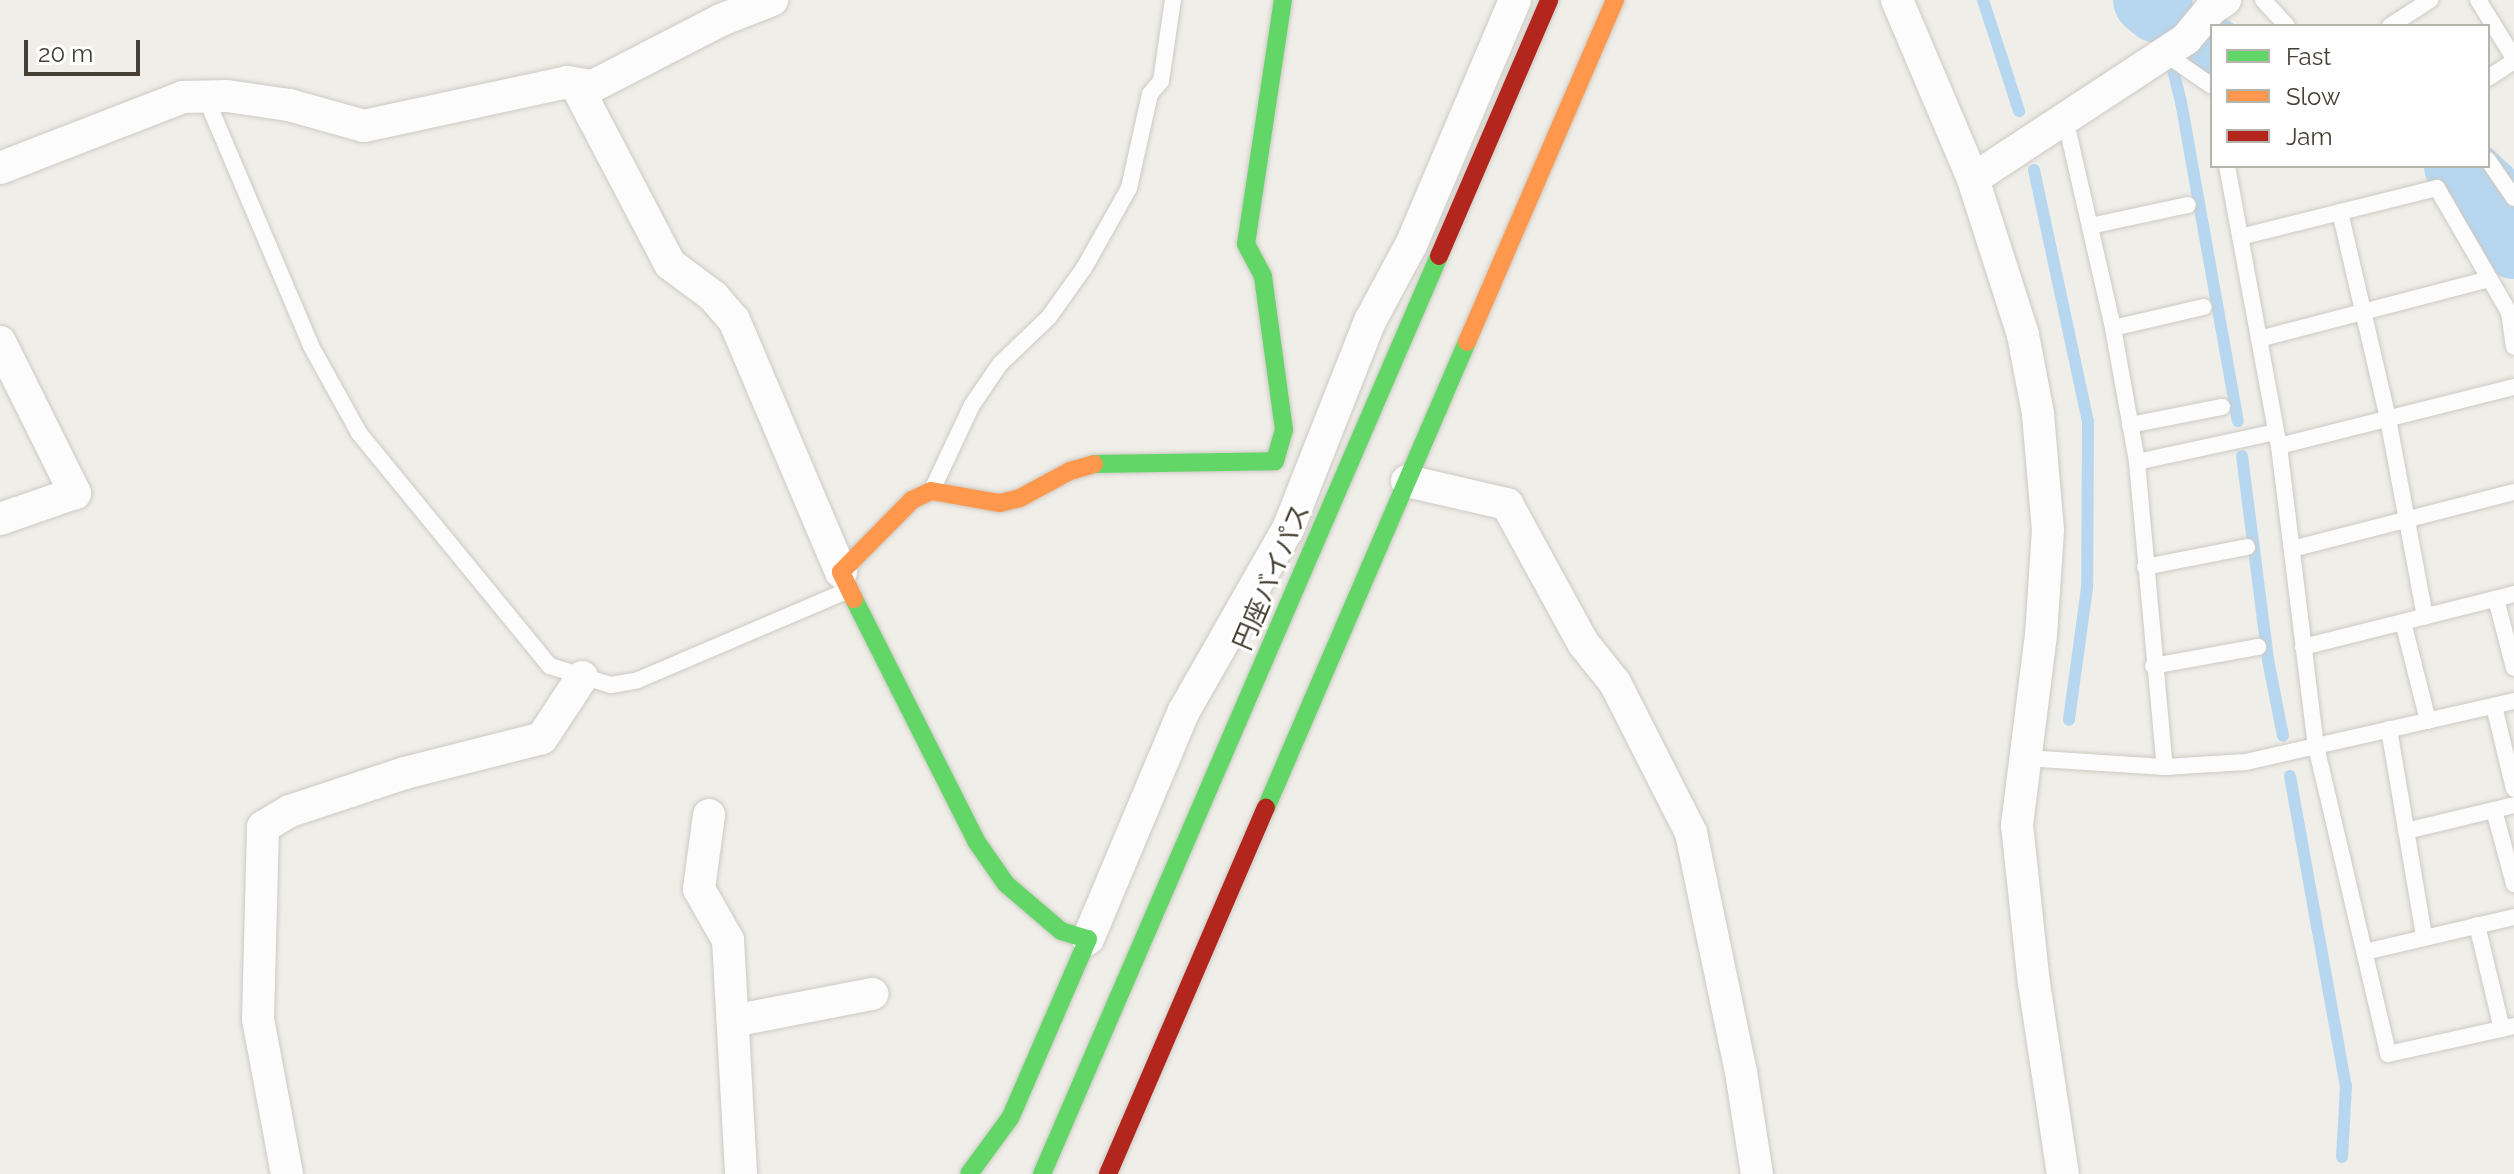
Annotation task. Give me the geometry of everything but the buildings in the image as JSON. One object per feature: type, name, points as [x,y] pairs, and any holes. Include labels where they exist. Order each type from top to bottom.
[{"type":"main road","points":[[969,1174],[1010,1118],[1088,939],[1061,931],[1006,884],[976,841],[847,580],[912,500],[931,491],[1000,503],[1020,498],[1070,471],[1100,462],[1275,461],[1284,430],[1263,276],[1246,244],[1283,0]]},
{"type":"main road","name":"円座バイパス","points":[[1042,1174],[1549,0]]},
{"type":"main road","points":[[1108,1174],[1615,0]]},
{"type":"street","points":[[0,168],[183,97],[205,96],[289,105],[364,126],[567,82],[593,86],[721,20],[772,0]]},
{"type":"street","points":[[1088,939],[1184,711],[1288,529],[1370,321],[1411,245],[1515,0]]},
{"type":"street","points":[[1897,0],[1973,179],[2023,335],[2038,414],[2047,515],[2041,635],[2017,825],[2034,983],[2063,1174]]},
{"type":"street","points":[[1973,179],[2186,39],[2211,9],[2225,0]]},
{"type":"street","points":[[576,85],[670,264],[713,296],[734,320],[847,580]]},
{"type":"street","points":[[0,342],[75,493],[0,519]]},
{"type":"street","points":[[1407,481],[1507,504],[1583,643],[1615,683],[1650,751],[1691,833],[1741,1072],[1757,1174]]},
{"type":"street","points":[[287,1174],[258,1019],[263,827],[290,811],[405,773],[542,738],[582,677]]},
{"type":"street","points":[[709,815],[699,889],[728,940],[741,1174]]},
{"type":"street","points":[[733,1021],[872,994]]},
{"type":"lane","points":[[931,491],[972,405],[1000,364],[1049,317],[1084,268],[1129,188],[1150,94],[1161,81],[1173,0]]},
{"type":"lane","points":[[2263,0],[2285,24]]},
{"type":"lane","points":[[2478,0],[2514,59],[2490,77]]},
{"type":"lane","points":[[2393,24],[2420,3]]},
{"type":"lane","points":[[2164,53],[2210,85]]},
{"type":"lane","points":[[205,96],[311,346],[359,433],[550,666],[611,685],[638,680],[847,580]]},
{"type":"lane","points":[[2065,118],[2113,328],[2137,462],[2153,666],[2165,767]]},
{"type":"lane","points":[[2490,162],[2512,188]]},
{"type":"lane","points":[[2227,168],[2277,439],[2316,746],[2388,1054],[2511,1029],[2477,925]]},
{"type":"lane","points":[[2240,237],[2437,188],[2509,312],[2514,347]]},
{"type":"lane","points":[[2090,226],[2188,205]]},
{"type":"lane","points":[[2340,212],[2388,419],[2425,617]]},
{"type":"lane","points":[[2259,339],[2489,279]]},
{"type":"lane","points":[[2113,328],[2204,307]]},
{"type":"lane","points":[[2137,462],[2388,419],[2514,387]]},
{"type":"lane","points":[[2130,425],[2222,407]]},
{"type":"lane","points":[[2292,549],[2514,492]]},
{"type":"lane","points":[[2145,567],[2247,547]]},
{"type":"lane","points":[[2303,647],[2514,594]]},
{"type":"lane","points":[[2496,599],[2514,668]]},
{"type":"lane","points":[[2403,622],[2428,721]]},
{"type":"lane","points":[[2153,666],[2258,647]]},
{"type":"lane","points":[[2025,758],[2165,767],[2246,762],[2514,701]]},
{"type":"lane","points":[[2494,706],[2514,789]]},
{"type":"lane","points":[[2389,729],[2424,937]]},
{"type":"lane","points":[[2406,831],[2514,805]]},
{"type":"lane","points":[[2494,810],[2514,884]]},
{"type":"lane","points":[[2365,952],[2514,917]]},
{"type":"waterway","points":[[1983,0],[2019,111]]},
{"type":"waterway","points":[[2148,0],[2158,8]]},
{"type":"waterway","points":[[2158,8],[2181,102],[2238,421]]},
{"type":"waterway","points":[[2461,168],[2486,191],[2514,244]]},
{"type":"waterway","points":[[2034,170],[2088,421],[2087,588],[2069,720]]},
{"type":"waterway","points":[[2242,456],[2268,660],[2283,736]]},
{"type":"waterway","points":[[2290,776],[2346,1086],[2342,1157]]},
{"type":"traffic: fast","points":[[1094,464],[1275,461],[1284,430],[1263,276],[1246,244],[1283,0]]},
{"type":"traffic: fast","points":[[1042,1174],[1439,256]]},
{"type":"traffic: fast","points":[[1266,808],[1467,342]]},
{"type":"traffic: fast","points":[[854,599],[976,841],[1006,884],[1061,931],[1088,939],[1010,1118],[969,1174]]},
{"type":"traffic: slow","points":[[1467,342],[1615,0]]},
{"type":"traffic: slow","points":[[854,599],[841,572],[912,500],[931,491],[1000,503],[1020,498],[1070,471],[1094,464]]},
{"type":"traffic: jam","points":[[1439,256],[1549,0]]},
{"type":"traffic: jam","points":[[1108,1174],[1266,808]]}]
